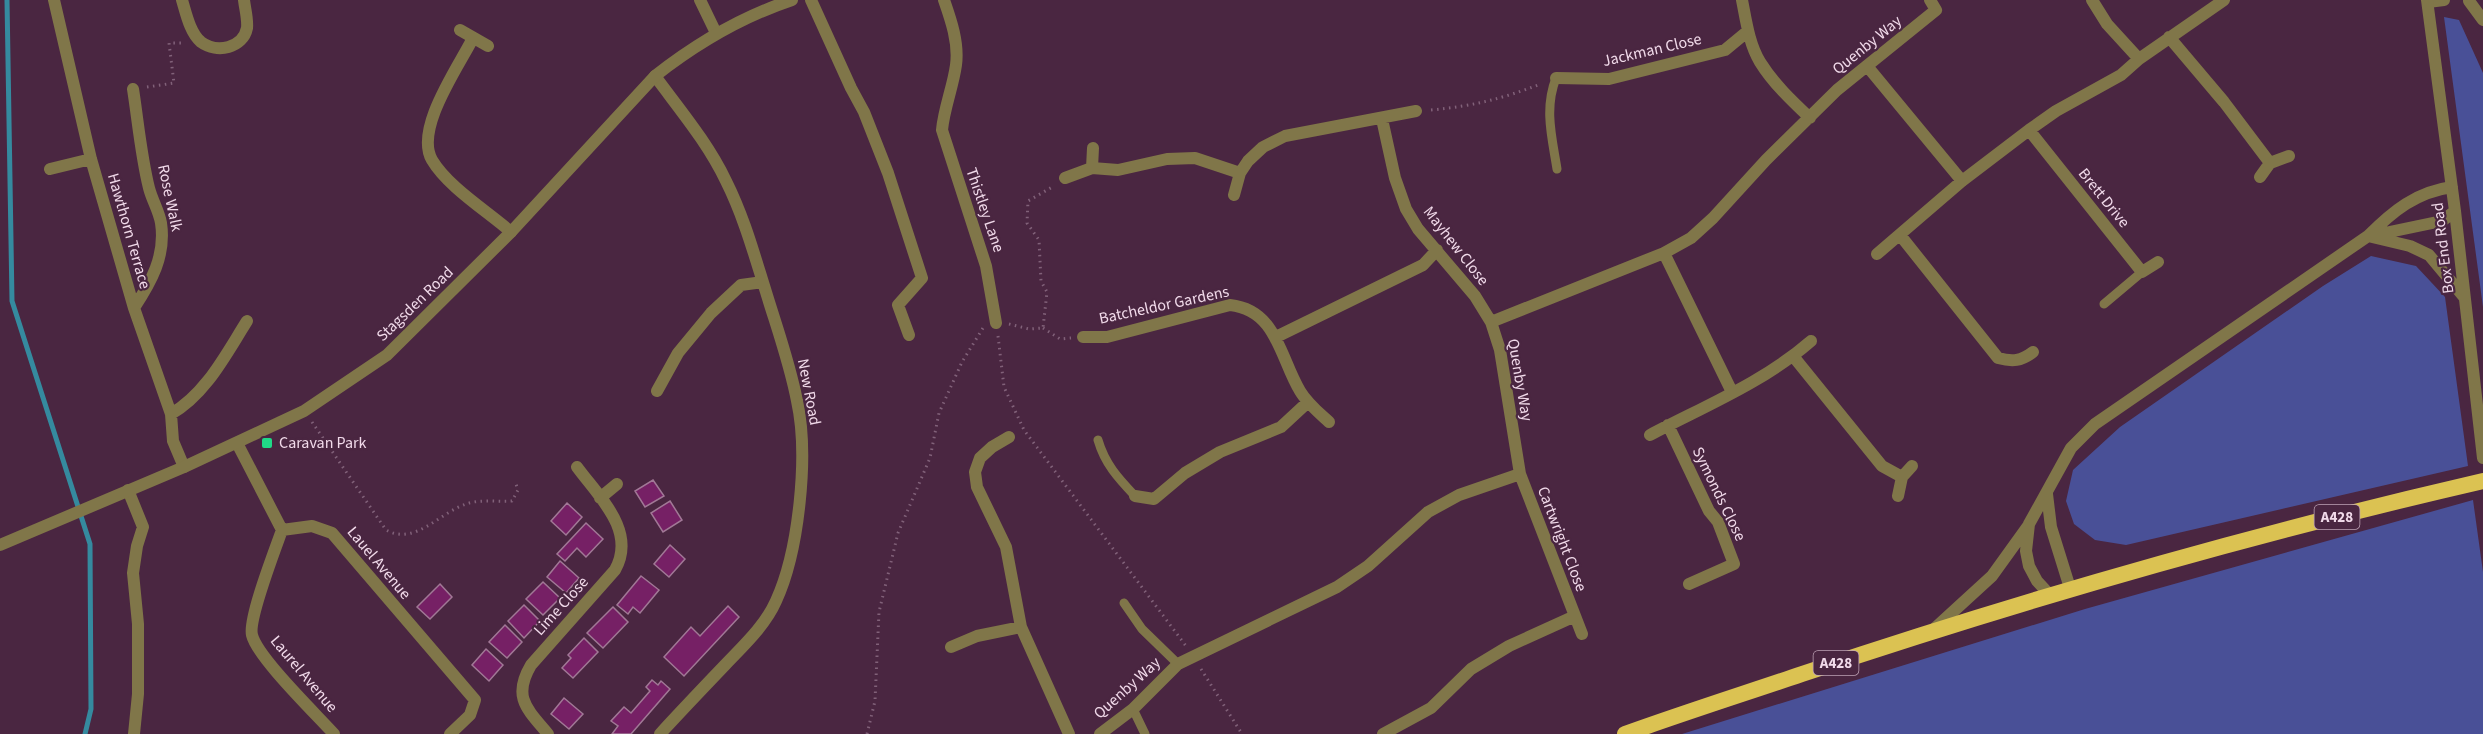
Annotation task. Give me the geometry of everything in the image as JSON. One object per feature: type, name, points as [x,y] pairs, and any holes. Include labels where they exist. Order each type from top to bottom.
[{"type":"highway","name":"A428","points":[[1625,734],[1932,630],[2049,594],[2415,496],[2483,481]]},
{"type":"street","name":"Hawthorn Terrace","points":[[54,0],[91,159],[134,308],[171,414],[173,441],[184,467]]},
{"type":"street","points":[[182,0],[189,24],[201,42],[213,47],[226,48],[238,44],[244,36],[247,26],[244,0]]},
{"type":"street","points":[[700,0],[716,33]]},
{"type":"street","name":"Stagsden Road","points":[[0,545],[184,467],[304,411],[387,355],[511,232],[655,76],[681,55],[716,33],[770,7],[792,0]]},
{"type":"street","points":[[811,0],[864,112],[888,173],[922,278],[898,305],[909,335]]},
{"type":"street","name":"Thistley Lane","points":[[944,0],[954,28],[957,64],[944,110],[942,130],[986,266],[996,323]]},
{"type":"street","points":[[1742,0],[1748,31],[1759,61],[1785,93],[1810,118]]},
{"type":"street","name":"Quenby Way","points":[[1100,734],[1133,709],[1178,664],[1337,587],[1368,566],[1428,513],[1459,495],[1520,474],[1500,350],[1491,322],[1664,253],[1691,238],[1838,90],[1936,10],[1930,0]]},
{"type":"street","points":[[2092,0],[2107,24],[2139,59]]},
{"type":"street","points":[[1877,254],[1962,181],[2029,130],[2056,111],[2121,75],[2169,37],[2224,0]]},
{"type":"street","points":[[2427,1],[2444,0]]},
{"type":"street","points":[[2467,0],[2483,20]]},
{"type":"street","name":"Box End Road","points":[[2427,1],[2455,211],[2483,458]]},
{"type":"street","points":[[460,30],[488,46]]},
{"type":"street","name":"Jackman Close","points":[[1556,78],[1609,79],[1725,50],[1748,31]]},
{"type":"street","points":[[2169,37],[2224,102],[2270,163]]},
{"type":"street","points":[[473,38],[434,112],[427,141],[431,159],[447,178],[511,232]]},
{"type":"street","points":[[1867,66],[1962,181]]},
{"type":"street","name":"New Road","points":[[655,76],[698,135],[725,179],[743,217],[798,403],[801,480],[797,520],[788,566],[776,602],[755,633],[660,734]]},
{"type":"street","name":"Rose Walk","points":[[133,88],[149,188],[161,222],[162,244],[159,261],[148,287],[134,308]]},
{"type":"street","points":[[1234,195],[1240,173],[1248,160],[1263,147],[1285,136],[1416,111]]},
{"type":"street","name":"Mayhew Close","points":[[1382,119],[1395,177],[1406,208],[1418,230],[1475,296],[1491,322]]},
{"type":"street","name":"Brett Drive","points":[[2029,130],[2142,272]]},
{"type":"street","points":[[1092,168],[1093,148]]},
{"type":"street","points":[[2260,177],[2270,163],[2289,156]]},
{"type":"street","points":[[1065,178],[1092,168],[1118,170],[1167,159],[1195,158],[1240,173]]},
{"type":"street","points":[[50,169],[91,159]]},
{"type":"street","points":[[1932,630],[1992,576],[2029,524],[2071,448],[2095,423],[2368,236],[2388,216],[2412,198],[2452,187]]},
{"type":"street","points":[[2368,236],[2442,221],[2455,211]]},
{"type":"street","points":[[1900,236],[1998,358],[2017,361],[2033,352]]},
{"type":"street","points":[[2368,236],[2410,246],[2429,255],[2465,298]]},
{"type":"street","points":[[1276,337],[1423,265],[1437,250]]},
{"type":"street","points":[[1664,253],[1732,392]]},
{"type":"street","points":[[2142,272],[2158,262]]},
{"type":"street","points":[[657,391],[678,353],[711,313],[741,285],[763,282]]},
{"type":"street","name":"Batcheldor Gardens","points":[[1083,337],[1107,337],[1230,305],[1241,306],[1258,314],[1276,337],[1299,390],[1329,422]]},
{"type":"street","points":[[171,414],[184,406],[207,382],[247,321]]},
{"type":"street","points":[[1650,435],[1756,380],[1793,356],[1811,340]]},
{"type":"street","points":[[1793,356],[1882,466],[1902,477]]},
{"type":"street","points":[[1135,496],[1154,499],[1185,473],[1210,457],[1281,426],[1308,402]]},
{"type":"street","name":"Symonds Close","points":[[1668,425],[1708,511],[1718,522],[1734,564],[1689,584]]},
{"type":"street","points":[[1009,437],[992,447],[980,458],[975,472],[977,487],[1006,547],[1021,627],[1069,734]]},
{"type":"street","points":[[237,443],[282,530]]},
{"type":"street","name":"Lime Close","points":[[548,734],[524,706],[521,693],[522,680],[531,665],[615,570],[621,558],[623,542],[621,531],[577,466]]},
{"type":"street","points":[[1898,496],[1902,477],[1912,466]]},
{"type":"street","name":"Cartwright Close","points":[[1520,474],[1582,634]]},
{"type":"street","points":[[600,498],[617,484]]},
{"type":"street","points":[[128,490],[143,527],[137,546],[133,573],[138,624],[138,694],[134,734]]},
{"type":"street","points":[[2047,494],[2051,527],[2070,588]]},
{"type":"street","points":[[2029,524],[2026,551],[2029,566],[2037,581],[2049,594]]},
{"type":"street","name":"Lauel Avenue","points":[[282,530],[312,526],[332,533],[475,700],[470,716],[450,734]]},
{"type":"street","name":"Laurel Avenue","points":[[282,530],[254,614],[252,636],[278,673],[334,734]]},
{"type":"street","name":"Cartwright Close","points":[[1383,734],[1431,708],[1471,669],[1509,646],[1575,616]]},
{"type":"street","points":[[951,647],[977,636],[1021,627]]},
{"type":"lane","points":[[1556,78],[1551,92],[1549,113],[1557,170]]},
{"type":"lane","points":[[2104,304],[2142,272]]},
{"type":"lane","points":[[1098,440],[1104,458],[1115,476],[1135,496]]},
{"type":"lane","points":[[1124,603],[1142,629],[1178,664]]},
{"type":"lane","points":[[1133,709],[1145,734]]},
{"type":"path","points":[[133,88],[174,83],[169,44],[201,42]]},
{"type":"path","points":[[1416,111],[1471,106],[1510,96],[1556,78]]},
{"type":"path","points":[[1043,328],[1047,292],[1041,280],[1039,240],[1027,223],[1028,201],[1065,178]]},
{"type":"path","points":[[996,323],[1004,387],[1024,430],[1194,656],[1242,734]]},
{"type":"path","points":[[867,734],[875,701],[879,612],[898,533],[930,458],[939,413],[962,362],[984,327],[996,323],[1029,329],[1043,328],[1060,339],[1083,337]]},
{"type":"path","points":[[304,411],[386,530],[394,534],[416,532],[463,504],[476,501],[512,501],[518,490],[516,484]]},
{"type":"shaded area","points":[[2444,17],[2459,20],[2483,73],[2483,307]]},
{"type":"shaded area","points":[[2371,256],[2416,266],[2445,297],[2468,466],[2126,545],[2095,540],[2074,524],[2066,501],[2073,470],[2120,427],[2323,286]]},
{"type":"shaded area","points":[[2473,500],[2483,572],[2483,734],[1682,734],[2085,609]]},
{"type":"building","points":[[653,480],[664,496],[645,507],[635,491]]},
{"type":"building","points":[[670,501],[682,520],[663,532],[651,513]]},
{"type":"building","points":[[567,503],[582,517],[566,535],[551,521]]},
{"type":"building","points":[[586,523],[603,539],[586,557],[577,548],[565,561],[557,554]]},
{"type":"building","points":[[670,545],[685,559],[669,577],[654,564]]},
{"type":"building","points":[[560,561],[579,578],[566,593],[547,577]]},
{"type":"building","points":[[641,576],[659,590],[640,613],[633,607],[628,614],[617,605]]},
{"type":"building","points":[[543,582],[560,598],[543,615],[526,599]]},
{"type":"building","points":[[440,584],[452,597],[430,619],[417,607]]},
{"type":"building","points":[[524,605],[540,621],[524,638],[508,621]]},
{"type":"building","points":[[728,606],[739,617],[684,676],[664,657],[691,627],[700,636]]},
{"type":"building","points":[[613,607],[628,622],[603,648],[587,633]]},
{"type":"building","points":[[505,625],[522,642],[507,658],[489,642]]},
{"type":"building","points":[[584,638],[598,652],[573,678],[562,668],[571,658],[568,655]]},
{"type":"building","points":[[486,649],[503,665],[489,681],[472,665]]},
{"type":"building","points":[[652,680],[658,685],[661,681],[670,689],[631,734],[612,734],[618,726],[611,721],[624,707],[631,713],[650,691],[646,687]]},
{"type":"building","points":[[564,698],[583,714],[569,729],[551,714]]},
{"type":"waterway","points":[[7,0],[12,301],[90,544],[91,709],[85,734]]},
{"type":"place","name":"Caravan Park","points":[[267,443]]}]
